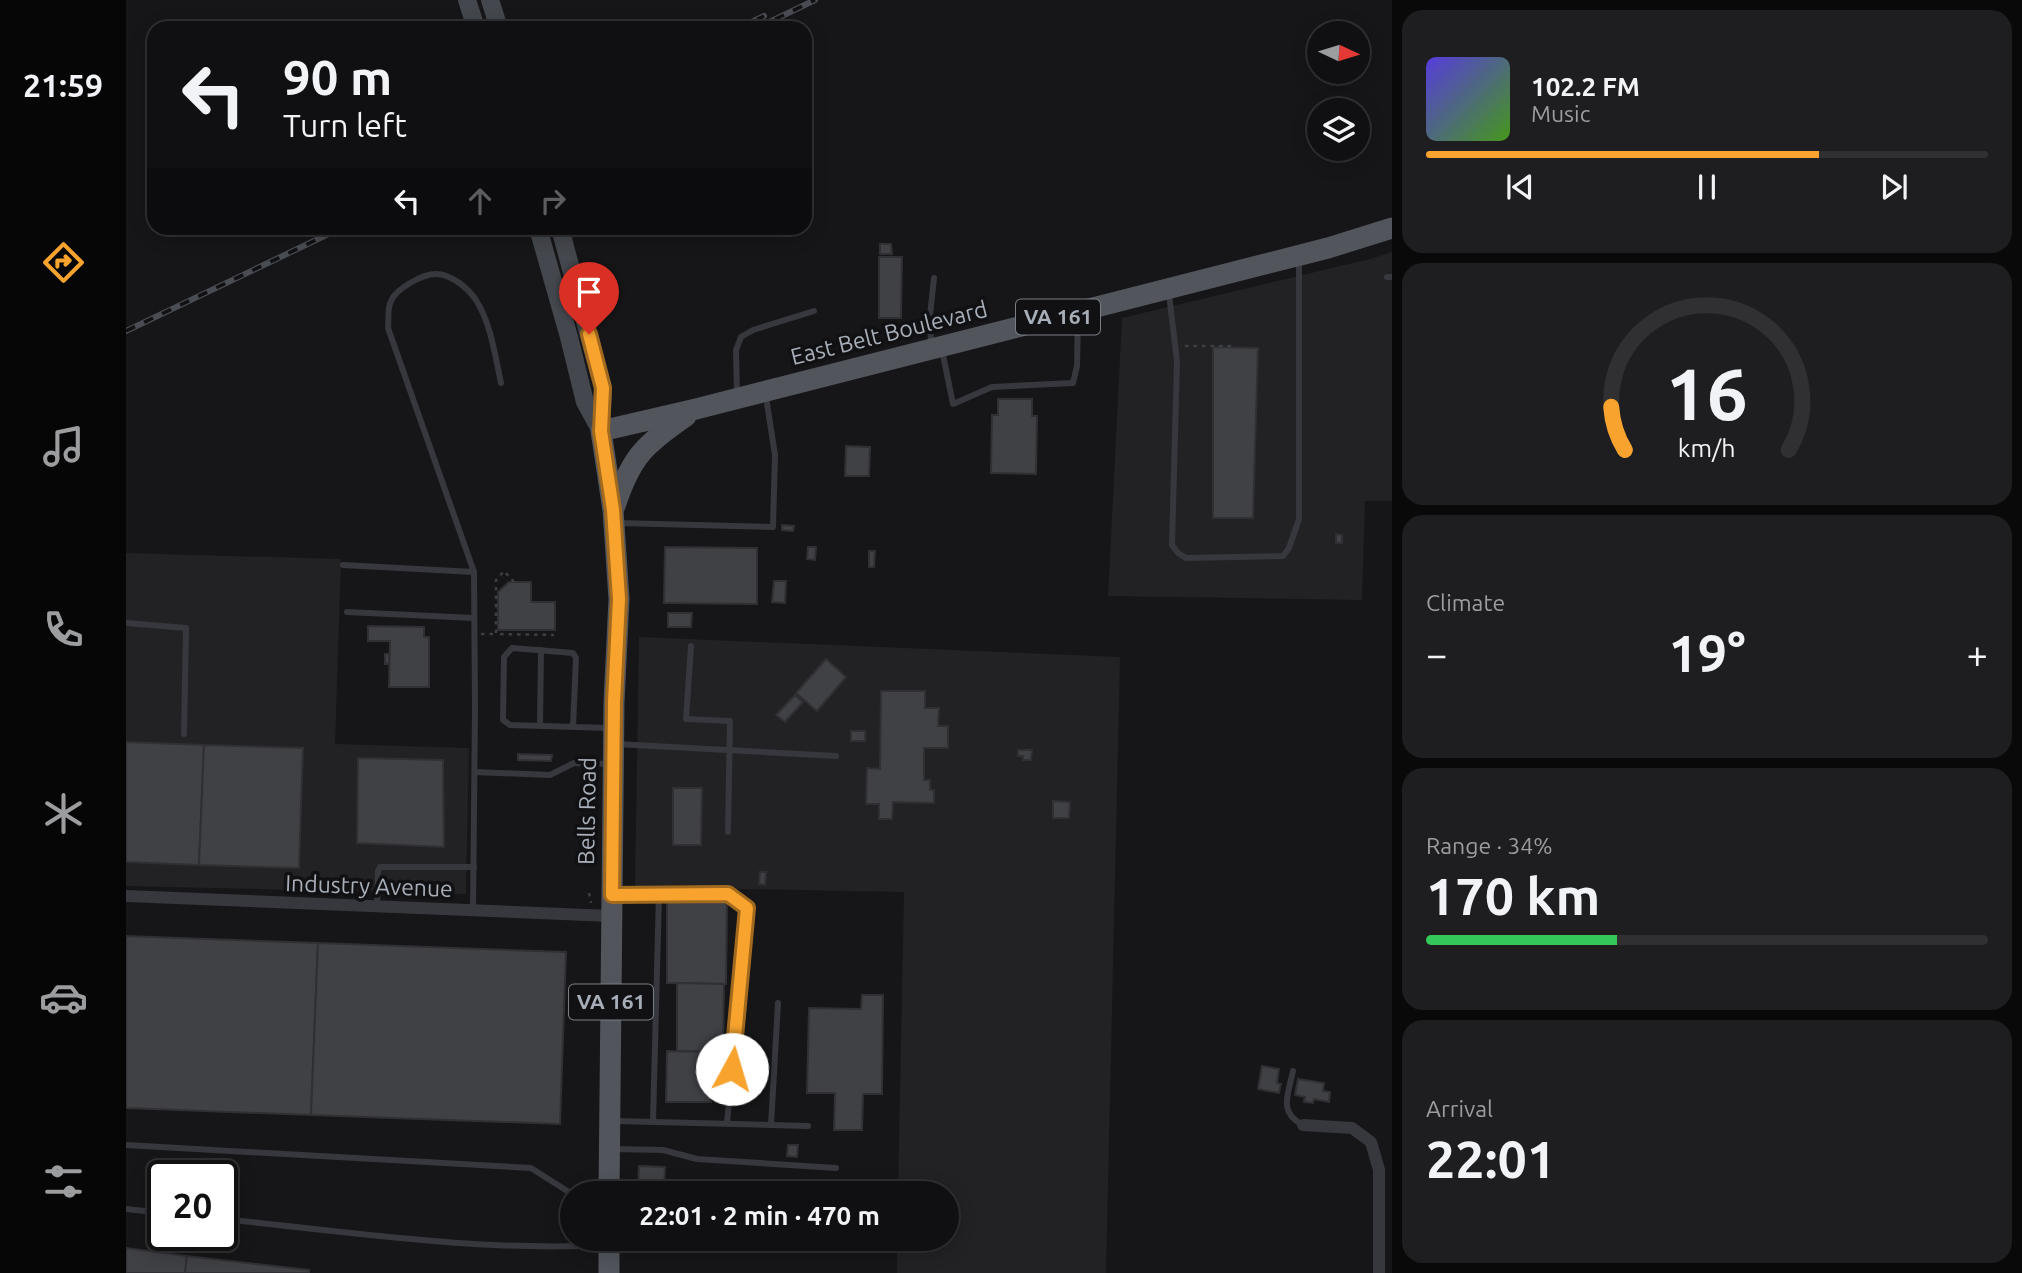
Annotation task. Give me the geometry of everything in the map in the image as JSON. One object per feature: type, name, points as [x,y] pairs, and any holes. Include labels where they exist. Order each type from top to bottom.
[{"type":"main road","points":[[467,0],[474,21]]},
{"type":"main road","points":[[490,0],[497,21]]},
{"type":"main road","name":"East Belt Boulevard","points":[[601,431],[1168,289],[1392,228]]},
{"type":"main road","points":[[540,235],[585,402],[601,431]]},
{"type":"main road","points":[[562,235],[603,388],[601,431]]},
{"type":"main road","name":"VA 161","points":[[614,517],[625,477],[643,448],[696,409]]},
{"type":"main road","name":"Bells Road","points":[[601,431],[614,517],[619,599],[614,746],[609,1181]]},
{"type":"main road","points":[[609,1251],[609,1273]]},
{"type":"street","name":"Industry Avenue","points":[[126,897],[473,911],[612,905]]},
{"type":"street","points":[[1303,1125],[1352,1128],[1371,1142],[1379,1170],[1379,1273]]},
{"type":"lane","points":[[1168,289],[1177,361],[1172,545],[1186,558],[1283,556],[1289,548],[1299,519],[1299,255]]},
{"type":"lane","points":[[473,911],[474,572],[388,328],[390,303],[401,289],[436,274],[457,281],[475,299],[489,332],[501,383]]},
{"type":"lane","points":[[934,278],[930,316],[936,348],[953,404],[992,387],[1073,383],[1077,366],[1078,312]]},
{"type":"lane","points":[[737,399],[736,350],[741,337],[753,330],[814,311]]},
{"type":"lane","points":[[614,517],[773,527],[775,455],[766,391]]},
{"type":"lane","points":[[343,565],[474,572]]},
{"type":"lane","points":[[347,611],[474,618]]},
{"type":"lane","points":[[126,623],[186,628],[184,734]]},
{"type":"lane","points":[[691,646],[686,719],[730,721],[728,832]]},
{"type":"lane","points":[[573,727],[576,658],[573,653],[512,648],[504,657],[503,720],[510,725],[573,727],[614,746],[836,756]]},
{"type":"lane","points":[[540,726],[541,650]]},
{"type":"lane","points":[[475,772],[550,775],[614,746]]},
{"type":"lane","points":[[377,908],[380,867],[474,867]]},
{"type":"lane","points":[[612,905],[659,895],[728,894],[747,908],[727,1123]]},
{"type":"lane","points":[[653,1121],[659,895]]},
{"type":"lane","points":[[771,1125],[778,1003]]},
{"type":"lane","points":[[1293,1071],[1287,1111],[1290,1118],[1303,1125]]},
{"type":"lane","points":[[610,1121],[808,1126]]},
{"type":"lane","points":[[126,1145],[531,1168],[560,1186]]},
{"type":"lane","points":[[610,1149],[663,1150],[697,1160],[836,1168]]},
{"type":"lane","points":[[126,1209],[147,1211]]},
{"type":"lane","points":[[238,1221],[468,1243],[560,1247]]},
{"type":"path","points":[[1194,345],[1234,346]]},
{"type":"path","points":[[496,634],[496,580],[504,572],[514,582]]},
{"type":"path","points":[[475,634],[554,635]]},
{"type":"shaded area","points":[[1392,252],[1392,501],[1365,501],[1362,600],[1108,596],[1122,318]]},
{"type":"shaded area","points":[[126,553],[341,559],[335,744],[469,748],[466,894],[126,886]]},
{"type":"shaded area","points":[[639,637],[1120,657],[1106,1273],[897,1273],[897,1251],[959,1251],[959,1181],[898,1181],[904,892],[635,887]]},
{"type":"building","points":[[880,244],[891,244],[892,254],[880,254]]},
{"type":"building","points":[[879,257],[902,257],[901,318],[879,318]]},
{"type":"building","points":[[1213,347],[1258,348],[1253,518],[1213,518]]},
{"type":"building","points":[[998,399],[1032,399],[1032,416],[1037,416],[1036,474],[991,473],[992,415],[998,415]]},
{"type":"building","points":[[846,446],[870,447],[869,476],[845,476]]},
{"type":"building","points":[[782,525],[794,526],[793,531],[782,530]]},
{"type":"building","points":[[1336,534],[1342,535],[1342,543],[1336,543]]},
{"type":"building","points":[[665,547],[757,548],[757,604],[664,603]]},
{"type":"building","points":[[808,547],[816,547],[815,560],[807,559]]},
{"type":"building","points":[[869,551],[875,551],[874,567],[869,567]]},
{"type":"building","points":[[774,581],[786,581],[785,603],[772,602]]},
{"type":"building","points":[[509,582],[531,582],[531,602],[555,602],[555,630],[498,630],[498,592]]},
{"type":"building","points":[[668,613],[692,613],[691,627],[668,627]]},
{"type":"building","points":[[368,626],[424,627],[424,637],[429,637],[429,687],[389,687],[390,641],[368,641]]},
{"type":"building","points":[[385,654],[389,654],[389,664],[385,664]]},
{"type":"building","points":[[826,659],[846,677],[817,711],[796,693]]},
{"type":"building","points":[[881,691],[925,691],[925,708],[939,708],[938,726],[948,726],[948,748],[924,748],[924,780],[930,780],[930,790],[934,790],[934,803],[893,802],[892,819],[879,819],[879,804],[866,804],[867,768],[880,769]]},
{"type":"building","points":[[795,695],[803,702],[785,722],[776,715]]},
{"type":"building","points":[[851,731],[865,731],[865,741],[851,741]]},
{"type":"building","points":[[126,742],[204,745],[199,865],[126,862]]},
{"type":"building","points":[[204,745],[303,748],[299,868],[199,865]]},
{"type":"building","points":[[1018,750],[1032,750],[1031,760],[1023,760],[1023,756],[1018,756]]},
{"type":"building","points":[[518,754],[552,755],[551,761],[518,760]]},
{"type":"building","points":[[358,758],[443,760],[444,847],[357,843]]},
{"type":"building","points":[[673,788],[702,788],[701,845],[673,845]]},
{"type":"building","points":[[1053,801],[1070,802],[1069,818],[1053,818]]},
{"type":"building","points":[[760,872],[766,872],[765,885],[759,884]]},
{"type":"building","points":[[667,899],[727,900],[726,984],[667,983]]},
{"type":"building","points":[[126,936],[318,943],[311,1115],[126,1108]]},
{"type":"building","points":[[318,943],[566,952],[560,1124],[311,1115]]},
{"type":"building","points":[[677,983],[724,984],[723,1052],[677,1051]]},
{"type":"building","points":[[862,995],[883,995],[882,1094],[863,1094],[862,1130],[834,1130],[835,1093],[807,1093],[809,1008],[861,1009]]},
{"type":"building","points":[[667,1051],[712,1052],[711,1102],[666,1102]]},
{"type":"building","points":[[1262,1066],[1279,1069],[1279,1093],[1258,1089]]},
{"type":"building","points":[[1298,1079],[1324,1083],[1323,1091],[1330,1092],[1329,1102],[1314,1099],[1313,1103],[1304,1102],[1305,1097],[1295,1095]]},
{"type":"building","points":[[788,1145],[798,1145],[797,1157],[787,1156]]},
{"type":"building","points":[[639,1166],[665,1167],[664,1181],[638,1181]]},
{"type":"building","points":[[126,1248],[187,1256],[185,1273],[126,1273]]},
{"type":"building","points":[[187,1256],[309,1270],[309,1273],[185,1273]]},
{"type":"railway","points":[[772,21],[815,0]]},
{"type":"railway","points":[[754,21],[764,16]]},
{"type":"railway","points":[[126,331],[326,235]]},
{"type":"route","points":[[589,334],[603,388],[601,431],[613,510],[619,599],[614,702],[612,895],[728,894],[747,908],[732,1069]]}]
